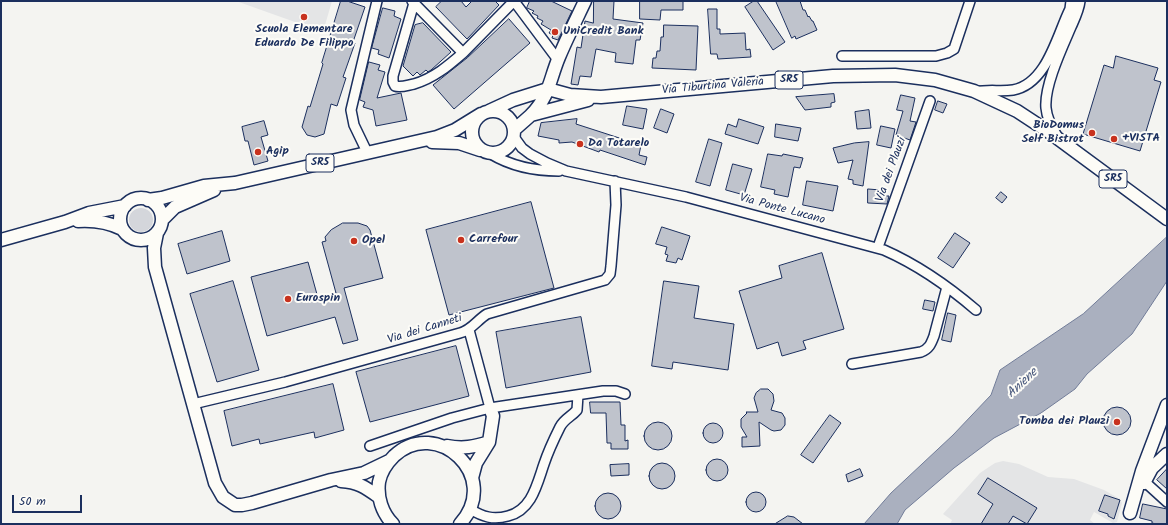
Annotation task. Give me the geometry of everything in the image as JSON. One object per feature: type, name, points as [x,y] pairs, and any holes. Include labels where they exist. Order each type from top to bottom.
[{"type":"main road","points":[[531,115],[542,102],[558,60],[584,1]]},
{"type":"main road","name":"Via Tiburtina Valeria","points":[[548,89],[570,95],[601,97],[824,77],[879,75],[928,78],[963,87],[1017,111],[1059,139],[1167,219]]},
{"type":"main road","points":[[413,143],[451,132],[485,113],[513,100],[548,89]]},
{"type":"main road","name":"Via Tiburtina Valeria","points":[[486,152],[503,151],[508,148],[514,134],[531,115],[601,97]]},
{"type":"main road","points":[[486,152],[476,146],[471,133],[472,126],[476,119],[485,113],[496,111],[503,114],[512,124],[514,134]]},
{"type":"main road","points":[[413,143],[446,142],[466,145],[486,152]]},
{"type":"main road","name":"SR5","points":[[228,184],[413,143]]},
{"type":"main road","points":[[1,240],[65,222],[89,213],[125,206],[138,199],[148,200],[162,198],[204,186],[228,184]]},
{"type":"main road","points":[[162,220],[175,207],[228,184]]},
{"type":"main road","points":[[148,200],[158,208],[162,220],[160,229],[157,233],[154,248],[155,267],[215,483],[220,494],[227,501],[235,505],[252,503],[331,480],[364,473],[389,461],[399,452],[411,445],[425,443],[463,448],[489,442]]},
{"type":"main road","points":[[122,229],[120,217],[125,206]]},
{"type":"main road","points":[[65,222],[92,220],[110,223],[122,229],[142,244],[155,267]]},
{"type":"main road","points":[[135,239],[144,240],[157,233]]},
{"type":"main road","points":[[1128,518],[1142,471],[1167,405]]},
{"type":"main road","points":[[472,478],[476,463],[489,442],[493,416],[490,408]]},
{"type":"main road","points":[[439,445],[452,450],[462,459],[472,478],[475,512],[460,524]]},
{"type":"main road","points":[[1128,518],[1152,468],[1167,454]]},
{"type":"main road","points":[[389,461],[381,474],[378,489],[384,513],[393,524]]},
{"type":"main road","points":[[331,480],[352,482],[361,485],[379,496]]},
{"type":"street","points":[[367,152],[354,125],[351,110],[377,1]]},
{"type":"street","points":[[463,52],[413,2],[393,76],[395,86],[400,87],[409,85],[436,75],[463,52],[514,1],[558,60]]},
{"type":"street","points":[[842,56],[936,56],[947,53],[954,49],[970,1]]},
{"type":"street","points":[[976,92],[987,89],[1013,90],[1021,87],[1037,76],[1048,60],[1070,9],[1071,1]]},
{"type":"street","points":[[1059,139],[1049,120],[1046,109],[1046,97],[1050,81],[1077,14],[1080,1]]},
{"type":"street","name":"Via dei Plauzi","points":[[878,247],[930,101]]},
{"type":"street","name":"Via Ponte Lucano","points":[[514,134],[522,148],[530,154],[566,171],[686,197],[878,247],[905,260],[947,286],[976,310]]},
{"type":"street","name":"Via Ponte Lucano","points":[[486,152],[504,161],[523,166],[550,171],[566,171]]},
{"type":"street","name":"Via dei Canneti","points":[[193,404],[285,382],[460,334],[469,330],[479,319],[487,314],[598,283],[608,278],[611,266],[616,216],[615,181]]},
{"type":"street","points":[[852,364],[926,350],[931,344],[934,336],[947,286]]},
{"type":"street","points":[[469,330],[490,408]]},
{"type":"street","points":[[370,446],[452,418],[490,408],[611,391],[621,392],[624,394]]},
{"type":"street","points":[[475,512],[490,518],[499,518],[512,515],[524,509],[537,486],[544,463],[560,426],[577,410],[578,395]]},
{"type":"street","points":[[1145,482],[1167,502]]},
{"type":"shaded area","name":"Scuola Elementare Eduardo De Filippo","points":[[236,1],[332,1],[323,32]]},
{"type":"shaded area","points":[[141,208],[149,212],[153,220],[149,228],[141,232],[133,228],[129,220],[133,212]]},
{"type":"shaded area","points":[[1003,461],[1019,464],[1048,477],[1074,479],[1104,490],[1120,499],[1122,503],[1117,522],[1113,523],[1094,512],[1090,520],[1095,524],[950,524],[952,520],[943,514],[980,473],[995,463]]},
{"type":"water","name":"Aniene","points":[[1167,237],[1167,281],[1132,334],[1087,374],[1075,389],[1041,413],[994,438],[954,468],[905,510],[897,524],[864,524],[891,493],[953,435],[991,395],[1000,370],[1083,314]]},
{"type":"building","points":[[341,1],[347,1],[365,7],[353,42],[355,43],[343,77],[346,78],[337,106],[331,104],[324,134],[315,137],[307,135],[302,127],[308,106],[310,107]]},
{"type":"building","points":[[442,1],[461,1],[466,7],[472,1],[495,1],[499,5],[467,39],[436,7]]},
{"type":"building","points":[[530,1],[551,1],[572,11],[558,40],[552,38],[553,35],[549,33],[551,30],[541,24],[543,21],[532,13],[534,11],[527,8]]},
{"type":"building","points":[[594,1],[614,1],[613,19],[643,23],[640,40],[636,40],[633,64],[615,62],[616,53],[596,49],[591,77],[580,76],[578,85],[571,84],[577,47],[581,48],[585,21],[593,23]]},
{"type":"building","points":[[640,1],[683,1],[683,10],[661,10],[660,20],[640,19]]},
{"type":"building","points":[[754,1],[757,1],[785,42],[773,50],[745,7]]},
{"type":"building","points":[[776,1],[800,1],[803,10],[805,10],[808,17],[809,16],[813,21],[817,30],[796,39],[795,36],[792,38]]},
{"type":"building","points":[[383,8],[395,11],[394,16],[401,19],[389,58],[378,54],[379,50],[372,48]]},
{"type":"building","points":[[708,9],[717,9],[717,29],[720,29],[720,34],[745,33],[746,50],[750,49],[751,57],[718,59],[717,54],[711,54]]},
{"type":"building","points":[[509,19],[530,43],[454,109],[433,85],[467,58]]},
{"type":"building","points":[[423,23],[451,52],[428,72],[426,70],[420,75],[417,72],[413,76],[403,66],[415,25]]},
{"type":"building","points":[[664,25],[698,26],[696,70],[652,68],[653,58],[656,58],[657,51],[660,51]]},
{"type":"building","points":[[1116,56],[1158,68],[1154,80],[1161,82],[1140,151],[1083,134],[1104,65],[1113,68]]},
{"type":"building","points":[[369,62],[380,65],[378,70],[385,72],[377,98],[401,93],[407,120],[376,126],[373,110],[363,107],[365,102],[360,100]]},
{"type":"building","points":[[834,94],[835,102],[831,103],[831,107],[805,110],[796,97]]},
{"type":"building","points":[[901,95],[915,98],[910,121],[916,122],[910,140],[896,135],[903,111],[897,110]]},
{"type":"building","points":[[938,101],[947,104],[943,113],[935,110]]},
{"type":"building","points":[[627,106],[647,109],[643,129],[623,125]]},
{"type":"building","points":[[661,109],[674,114],[667,133],[654,128]]},
{"type":"building","points":[[869,110],[871,128],[857,129],[855,112]]},
{"type":"building","points":[[577,119],[576,124],[641,145],[639,155],[647,157],[645,165],[600,150],[599,152],[572,142],[559,143],[559,140],[538,136],[541,123]]},
{"type":"building","points":[[739,119],[764,127],[758,144],[725,134],[728,124],[736,127]]},
{"type":"building","points":[[264,121],[268,135],[261,137],[268,161],[254,165],[248,141],[245,141],[242,127]]},
{"type":"building","points":[[776,124],[801,128],[798,141],[775,137]]},
{"type":"building","points":[[881,126],[895,129],[891,148],[877,145]]},
{"type":"building","points":[[709,139],[722,143],[710,186],[696,182]]},
{"type":"building","points":[[869,142],[863,186],[853,184],[853,180],[848,179],[853,160],[838,163],[833,148],[854,143]]},
{"type":"building","points":[[768,154],[782,156],[783,154],[803,158],[800,168],[794,167],[788,197],[774,194],[775,190],[761,187]]},
{"type":"building","points":[[733,164],[752,169],[744,195],[726,190]]},
{"type":"building","points":[[807,181],[838,186],[833,211],[803,205]]},
{"type":"building","points":[[868,189],[881,190],[880,196],[889,196],[887,204],[868,203]]},
{"type":"building","points":[[1001,192],[1007,197],[1002,203],[996,198]]},
{"type":"building","points":[[531,202],[554,288],[449,315],[426,230]]},
{"type":"building","points":[[343,223],[358,223],[367,226],[370,230],[383,278],[344,288],[358,340],[343,344],[335,317],[267,336],[251,277],[308,262],[318,298],[336,293],[322,242],[326,241],[325,237],[331,230]]},
{"type":"building","points":[[662,227],[690,236],[682,260],[678,258],[676,263],[666,261],[668,255],[665,254],[667,247],[656,244]]},
{"type":"building","points":[[222,231],[230,261],[187,274],[178,244]]},
{"type":"building","points":[[955,233],[970,243],[953,268],[938,258]]},
{"type":"building","points":[[822,253],[844,329],[803,341],[806,349],[782,356],[778,342],[757,349],[739,291],[782,278],[779,266]]},
{"type":"building","points":[[233,281],[259,370],[217,382],[190,294]]},
{"type":"building","points":[[664,281],[699,286],[694,318],[734,324],[728,370],[673,362],[672,369],[652,366]]},
{"type":"building","points":[[925,300],[935,302],[933,311],[923,309]]},
{"type":"building","points":[[948,313],[956,315],[951,342],[942,340]]},
{"type":"building","points":[[581,317],[591,372],[506,388],[496,332]]},
{"type":"building","points":[[456,346],[469,396],[370,422],[356,372]]},
{"type":"building","points":[[333,384],[344,430],[315,438],[314,432],[260,444],[259,439],[232,446],[224,411]]},
{"type":"building","points":[[761,389],[768,389],[773,394],[774,401],[771,410],[782,413],[785,418],[785,425],[781,430],[774,431],[759,422],[760,446],[742,447],[742,437],[747,437],[741,427],[741,419],[747,413],[746,412],[758,412],[754,398],[756,393]]},
{"type":"building","points":[[590,402],[620,402],[621,425],[625,425],[625,441],[628,440],[628,449],[611,449],[611,443],[607,443],[606,413],[591,413]]},
{"type":"building","name":"Tomba dei Plauzi","points":[[1117,407],[1127,411],[1131,421],[1127,431],[1117,435],[1107,431],[1103,421],[1107,411]]},
{"type":"building","points":[[830,415],[841,423],[813,463],[801,455]]},
{"type":"building","points":[[658,422],[668,426],[672,436],[668,446],[658,450],[648,446],[644,436],[648,426]]},
{"type":"building","points":[[709,423],[717,423],[723,429],[723,437],[717,443],[709,443],[703,437],[703,429]]},
{"type":"building","points":[[717,459],[725,462],[728,470],[725,478],[717,481],[709,478],[706,470],[709,462]]},
{"type":"building","points":[[662,463],[671,467],[675,476],[671,485],[662,489],[653,485],[649,476],[653,467]]},
{"type":"building","points":[[629,464],[629,475],[611,476],[610,465]]},
{"type":"building","points":[[860,469],[863,476],[848,482],[846,475]]},
{"type":"building","points":[[1167,469],[1167,489],[1157,480]]},
{"type":"building","points":[[988,478],[1037,508],[1027,524],[1013,516],[1008,524],[981,524],[993,504],[978,494]]},
{"type":"building","points":[[756,492],[763,495],[766,502],[763,509],[756,512],[749,509],[746,502],[749,495]]},
{"type":"building","points":[[608,493],[618,496],[621,506],[618,516],[608,519],[598,516],[595,506],[598,496]]},
{"type":"building","points":[[1105,495],[1120,500],[1114,519],[1108,516],[1108,514],[1099,511]]},
{"type":"building","points":[[1143,504],[1167,509],[1167,524],[1156,524],[1152,523],[1152,521],[1140,518]]},
{"type":"building","points":[[788,516],[794,517],[803,524],[775,524]]},
{"type":"place","name":"Scuola Elementare Eduardo De Filippo","points":[[304,17]]},
{"type":"place","name":"UniCredit Bank","points":[[555,32]]},
{"type":"place","name":"BioDomus Self Bistrot","points":[[1092,133]]},
{"type":"place","name":"+VISTA","points":[[1114,139]]},
{"type":"place","name":"Da Totarelo","points":[[580,144]]},
{"type":"place","name":"Agip","points":[[258,152]]},
{"type":"place","name":"Carrefour","points":[[461,240]]},
{"type":"place","name":"Opel","points":[[354,241]]},
{"type":"place","name":"Eurospin","points":[[288,299]]},
{"type":"place","name":"Tomba dei Plauzi","points":[[1117,422]]}]
